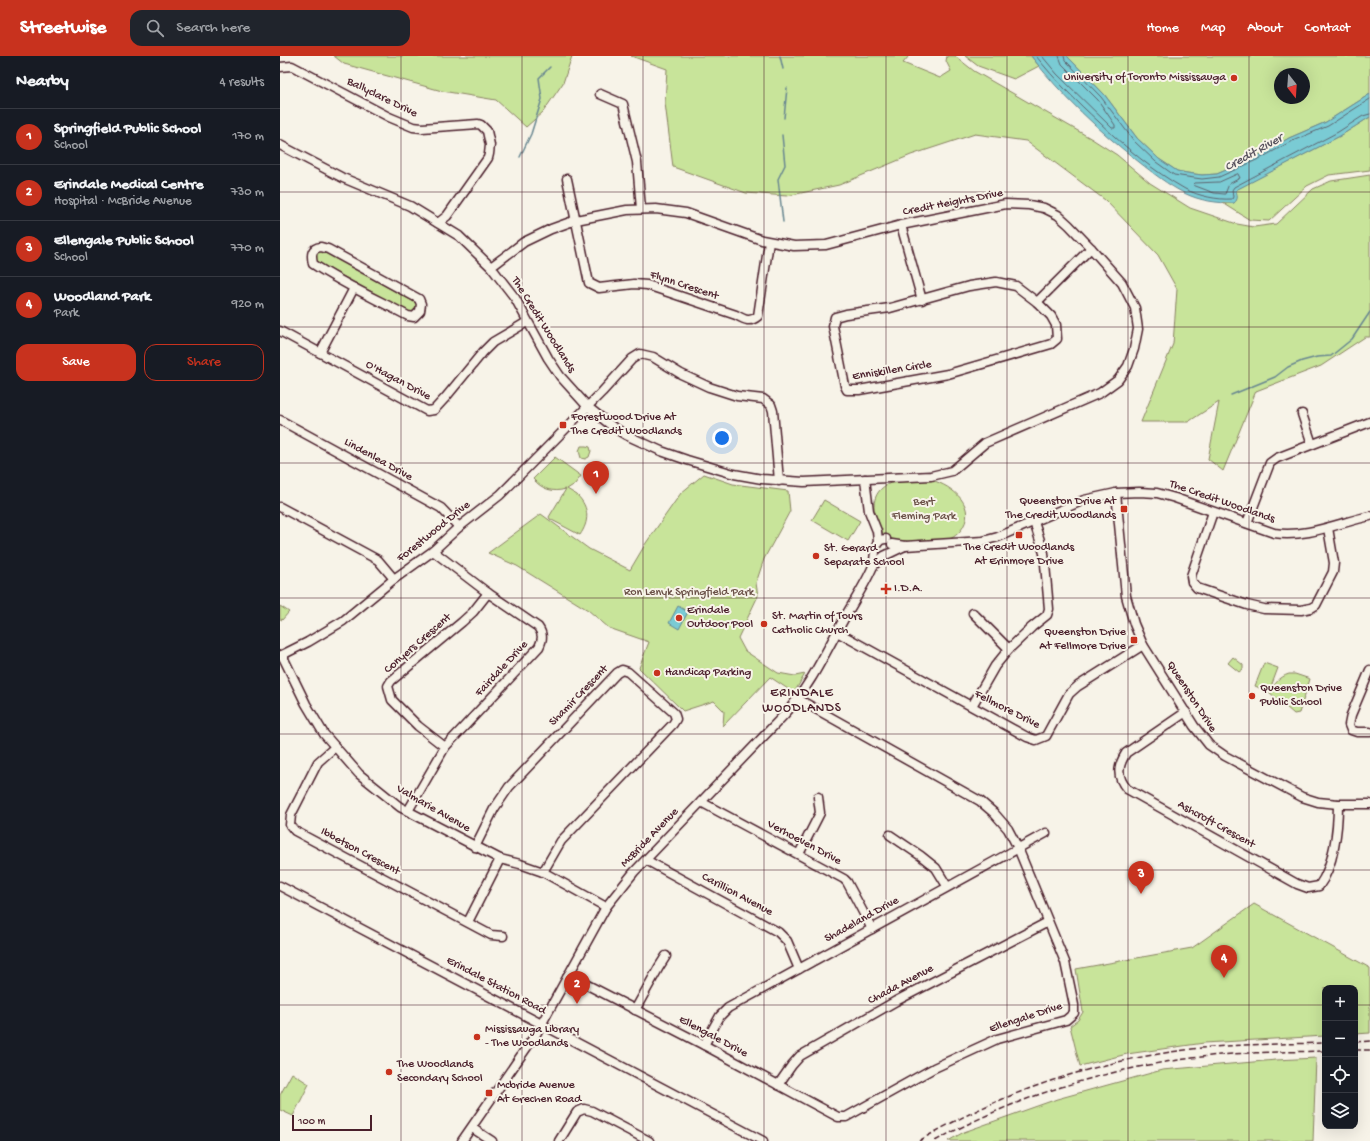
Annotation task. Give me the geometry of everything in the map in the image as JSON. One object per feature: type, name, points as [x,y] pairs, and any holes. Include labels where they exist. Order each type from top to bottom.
[{"type":"street","name":"Ballyclare Drive","points":[[280,67],[292,66],[389,117],[413,127],[422,128],[478,124],[484,127],[488,134],[490,145],[488,158],[447,216],[438,223]]},
{"type":"street","points":[[600,94],[623,104],[637,162],[641,209]]},
{"type":"street","name":"The Credit Woodlands","points":[[281,148],[343,178],[410,206],[459,236],[491,268],[514,298],[560,376],[588,407],[613,427],[626,435],[662,451],[734,474],[779,481],[817,482],[865,478]]},
{"type":"street","points":[[567,179],[576,220]]},
{"type":"street","name":"Credit Heights Drive","points":[[491,268],[524,242],[551,229],[576,220],[628,210],[656,209],[686,213],[770,242],[794,246],[826,245],[901,226],[1006,204],[1029,205],[1044,208],[1058,215],[1091,248],[1122,283],[1135,308],[1138,329],[1134,349],[1128,366],[1118,380],[1100,393],[985,443],[952,471],[931,476],[865,478]]},
{"type":"street","name":"Flynn Crescent","points":[[576,220],[589,283],[599,288],[634,284],[646,285],[736,316],[746,321],[754,320],[758,316],[770,242]]},
{"type":"street","points":[[901,226],[922,300]]},
{"type":"street","points":[[321,247],[328,249],[418,299],[421,304],[421,310],[414,317],[408,316],[354,288],[313,264],[311,257],[312,252],[316,248],[321,247]]},
{"type":"street","points":[[1037,302],[1091,248]]},
{"type":"street","name":"Enniskillen Circle","points":[[996,282],[1016,286],[1037,302],[1051,316],[1056,325],[1056,339],[1051,344],[948,374],[859,390],[847,390],[844,386],[833,326],[835,317],[890,308],[969,286],[996,282]]},
{"type":"street","points":[[320,353],[354,288]]},
{"type":"street","name":"O'Hagan Drive","points":[[280,331],[427,411],[434,410],[438,406],[483,352],[494,342],[527,322]]},
{"type":"street","name":"Forestwood Drive","points":[[281,656],[316,638],[343,621],[394,579],[433,551],[459,527],[500,496],[588,407],[632,359],[640,354],[653,357],[681,374],[709,387],[737,396],[763,399],[771,405],[773,411],[779,481]]},
{"type":"street","points":[[1302,414],[1312,444]]},
{"type":"street","name":"Lindenlea Drive","points":[[280,420],[441,508],[459,527]]},
{"type":"street","points":[[1247,523],[1270,463],[1277,458],[1370,422]]},
{"type":"street","points":[[865,478],[869,511],[885,547]]},
{"type":"street","name":"The Credit Woodlands","points":[[885,547],[983,541],[998,537],[1084,500],[1116,493],[1157,493],[1274,533],[1284,534],[1307,533],[1370,516]]},
{"type":"street","name":"Queenston Drive","points":[[1116,493],[1126,596],[1134,624],[1143,645],[1198,732],[1208,745],[1225,756],[1302,797],[1318,802],[1338,804],[1370,804]]},
{"type":"street","points":[[280,507],[378,560],[394,579]]},
{"type":"street","points":[[1213,512],[1191,576],[1192,582],[1197,588],[1247,605],[1264,608],[1302,610],[1311,608],[1316,604],[1332,575],[1334,568],[1328,528]]},
{"type":"street","points":[[972,706],[994,666],[1032,627],[1048,615],[1049,609],[1044,552],[1034,522]]},
{"type":"street","name":"McBride Avenue","points":[[462,1141],[542,1024],[606,907],[624,883],[798,699],[812,678],[873,566],[885,547]]},
{"type":"street","name":"Fairdale Drive","points":[[408,811],[445,747],[539,647],[542,641],[542,633],[538,627],[488,593],[433,551]]},
{"type":"street","name":"Conyers Crescent","points":[[445,747],[418,726],[392,700],[388,686],[391,681],[473,612],[488,593]]},
{"type":"street","points":[[973,613],[1009,649]]},
{"type":"street","name":"Fellmore Drive","points":[[837,632],[1036,740],[1046,736],[1069,694],[1078,686],[1143,645]]},
{"type":"street","name":"Valmarie Avenue","points":[[281,656],[306,704],[324,734],[359,774],[400,807],[500,859],[543,872],[606,907]]},
{"type":"street","name":"Shamir Crescent","points":[[475,847],[494,809],[509,787],[617,673],[622,670],[628,672],[674,713],[676,719],[673,724],[561,841],[543,872]]},
{"type":"street","points":[[1370,670],[1351,715],[1349,724],[1351,730],[1357,732],[1370,732]]},
{"type":"street","name":"Ellengale Drive","points":[[568,976],[704,1045],[838,1117],[846,1117],[934,1068],[997,1039],[1066,1020],[1074,1013],[1074,1005],[1065,962],[1018,848],[1008,829],[994,812],[980,801],[798,699]]},
{"type":"street","name":"Ashcroft Crescent","points":[[1186,712],[1126,753],[1120,762],[1119,773],[1123,785],[1127,789],[1297,884],[1308,888],[1318,886],[1326,874],[1338,830],[1338,804]]},
{"type":"street","name":"Ibbetson Crescent","points":[[335,747],[318,762],[291,815],[290,825],[295,831],[492,935],[503,936]]},
{"type":"street","points":[[799,854],[820,813],[818,797]]},
{"type":"street","name":"Verhoeven Drive","points":[[701,802],[844,878],[872,929]]},
{"type":"street","name":"Shadeland Drive","points":[[704,1045],[720,1016],[728,1008],[947,886],[1046,833]]},
{"type":"street","points":[[890,835],[922,856],[936,868],[947,886]]},
{"type":"street","points":[[468,922],[500,859]]},
{"type":"street","name":"Carillion Avenue","points":[[646,860],[778,932],[787,941],[799,969]]},
{"type":"street","name":"Erindale Station Road","points":[[280,886],[763,1141]]},
{"type":"street","name":"Chada Avenue","points":[[778,1085],[800,1056],[896,1001],[1048,922]]},
{"type":"street","points":[[635,1010],[658,967],[666,956]]},
{"type":"street","points":[[559,1141],[577,1112],[584,1109],[592,1111],[648,1141]]},
{"type":"street","points":[[472,1128],[492,1141]]},
{"type":"green space","points":[[334,56],[572,56],[563,83],[543,112],[526,127],[496,100],[442,91],[344,64]]},
{"type":"green space","points":[[631,56],[909,56],[903,63],[940,78],[951,71],[946,61],[947,56],[955,56],[974,71],[1117,155],[1150,183],[1190,208],[1237,224],[1254,227],[1276,224],[1313,189],[1331,181],[1370,175],[1370,337],[1365,337],[1321,366],[1256,391],[1223,471],[1208,459],[1219,402],[1188,422],[1141,422],[1173,344],[1177,289],[1158,255],[1105,200],[1026,141],[975,134],[911,155],[839,185],[787,196],[746,193],[673,167],[665,103],[667,69]]},
{"type":"green space","points":[[965,56],[1031,56],[1039,66],[1014,79],[978,66]]},
{"type":"green space","points":[[1067,56],[1370,56],[1370,94],[1326,122],[1289,138],[1260,155],[1217,174],[1202,175],[1177,171],[1159,159],[1137,138],[1104,94]]},
{"type":"green space","points":[[1370,117],[1370,170],[1329,175],[1307,186],[1269,221],[1250,220],[1223,203],[1234,203],[1235,190],[1340,136]]},
{"type":"green space","points":[[317,251],[321,251],[416,303],[418,306],[416,311],[411,313],[315,261]]},
{"type":"green space","points":[[581,446],[590,447],[591,451],[589,457],[585,459],[581,458],[579,451]]},
{"type":"green space","points":[[555,457],[581,476],[575,484],[567,489],[577,495],[586,510],[587,515],[585,525],[580,535],[550,519],[549,517],[566,489],[556,491],[544,488],[533,479]]},
{"type":"green space","name":"Ron Lenyk Springfield Park","points":[[704,474],[733,484],[788,491],[790,511],[764,559],[756,583],[758,596],[738,638],[745,651],[778,673],[795,676],[805,674],[794,693],[770,677],[723,726],[724,711],[714,701],[683,711],[639,668],[649,642],[609,628],[588,610],[517,566],[488,553],[541,514],[589,549],[630,570],[646,543],[681,493]]},
{"type":"green space","name":"Bert Fleming Park","points":[[927,479],[935,481],[951,490],[963,502],[966,510],[966,518],[962,529],[953,537],[942,540],[902,541],[894,540],[886,536],[880,529],[875,515],[874,503],[878,492],[888,484],[894,482]]},
{"type":"green space","points":[[824,500],[860,521],[848,541],[812,520]]},
{"type":"green space","points":[[280,606],[289,612],[282,620],[280,619]]},
{"type":"green space","points":[[1233,657],[1243,665],[1243,669],[1239,672],[1228,663]]},
{"type":"green space","points":[[1264,663],[1278,668],[1269,692],[1255,686]]},
{"type":"green space","points":[[1289,674],[1295,674],[1310,679],[1299,713],[1294,714],[1269,692],[1280,679]]},
{"type":"green space","points":[[1254,904],[1370,968],[1370,1033],[1358,1034],[1358,985],[1322,985],[1322,1036],[1204,1043],[1127,1054],[1080,1066],[1070,1026],[1078,1020],[1083,1012],[1076,969],[1192,948]]},
{"type":"green space","points":[[1316,1058],[1313,1141],[948,1141],[964,1132],[1057,1099],[1162,1070]]},
{"type":"green space","points":[[292,1073],[309,1084],[293,1116],[280,1110],[280,1095]]},
{"type":"water","name":"Credit River","points":[[1031,56],[1067,56],[1104,94],[1137,138],[1159,159],[1177,171],[1187,173],[1202,175],[1217,174],[1260,155],[1289,138],[1326,122],[1370,94],[1370,117],[1340,136],[1236,190],[1237,198],[1234,203],[1209,201],[1190,196],[1172,186],[1155,175],[1124,150],[1068,99]]},
{"type":"water","name":"Erindale Outdoor Pool","points":[[678,606],[688,612],[679,629],[669,623]]},
{"type":"waterway","points":[[780,56],[783,69]]},
{"type":"waterway","points":[[520,157],[531,134],[542,99],[539,78],[550,67]]},
{"type":"waterway","points":[[784,118],[787,88]]},
{"type":"waterway","points":[[782,135],[785,165],[778,179],[783,222]]},
{"type":"waterway","points":[[1231,395],[1275,377],[1288,367],[1302,361],[1317,357],[1331,356],[1352,339],[1370,312]]},
{"type":"railway","points":[[1358,1042],[1370,1041]]},
{"type":"railway","points":[[919,1141],[985,1106],[1020,1092],[1091,1069],[1127,1060],[1201,1048],[1322,1043]]},
{"type":"railway","points":[[1358,1050],[1370,1050]]},
{"type":"railway","points":[[935,1141],[998,1110],[1064,1086],[1132,1068],[1216,1055],[1263,1052],[1322,1051]]},
{"type":"place","name":"University of Toronto Mississauga","points":[[1234,78]]},
{"type":"place","name":"Forestwood Drive At The Credit Woodlands","points":[[563,425]]},
{"type":"place","name":"Springfield Public School","points":[[596,494]]},
{"type":"place","name":"Queenston Drive At The Credit Woodlands","points":[[1124,509]]},
{"type":"place","name":"The Credit Woodlands At Erinmore Drive","points":[[1019,535]]},
{"type":"place","name":"St. Gerard Separate School","points":[[816,556]]},
{"type":"place","name":"I.D.A.","points":[[886,589]]},
{"type":"place","name":"Erindale Outdoor Pool","points":[[679,618]]},
{"type":"place","name":"St. Martin of Tours Catholic Church","points":[[764,624]]},
{"type":"place","name":"Queenston Drive At Fellmore Drive","points":[[1134,640]]},
{"type":"place","name":"Handicap Parking","points":[[657,673]]},
{"type":"place","name":"Queenston Drive Public School","points":[[1252,696]]},
{"type":"place","name":"Ellengale Public School","points":[[1141,894]]},
{"type":"place","name":"Woodland Park","points":[[1224,978]]},
{"type":"place","name":"Erindale Medical Centre","points":[[577,1004]]},
{"type":"place","name":"Mississauga Library - The Woodlands","points":[[477,1037]]},
{"type":"place","name":"The Woodlands Secondary School","points":[[389,1072]]},
{"type":"place","name":"Mcbride Avenue At Grechen Road","points":[[489,1093]]},
{"type":"district","name":"ERINDALE WOODLANDS","points":[[802,700]]}]
